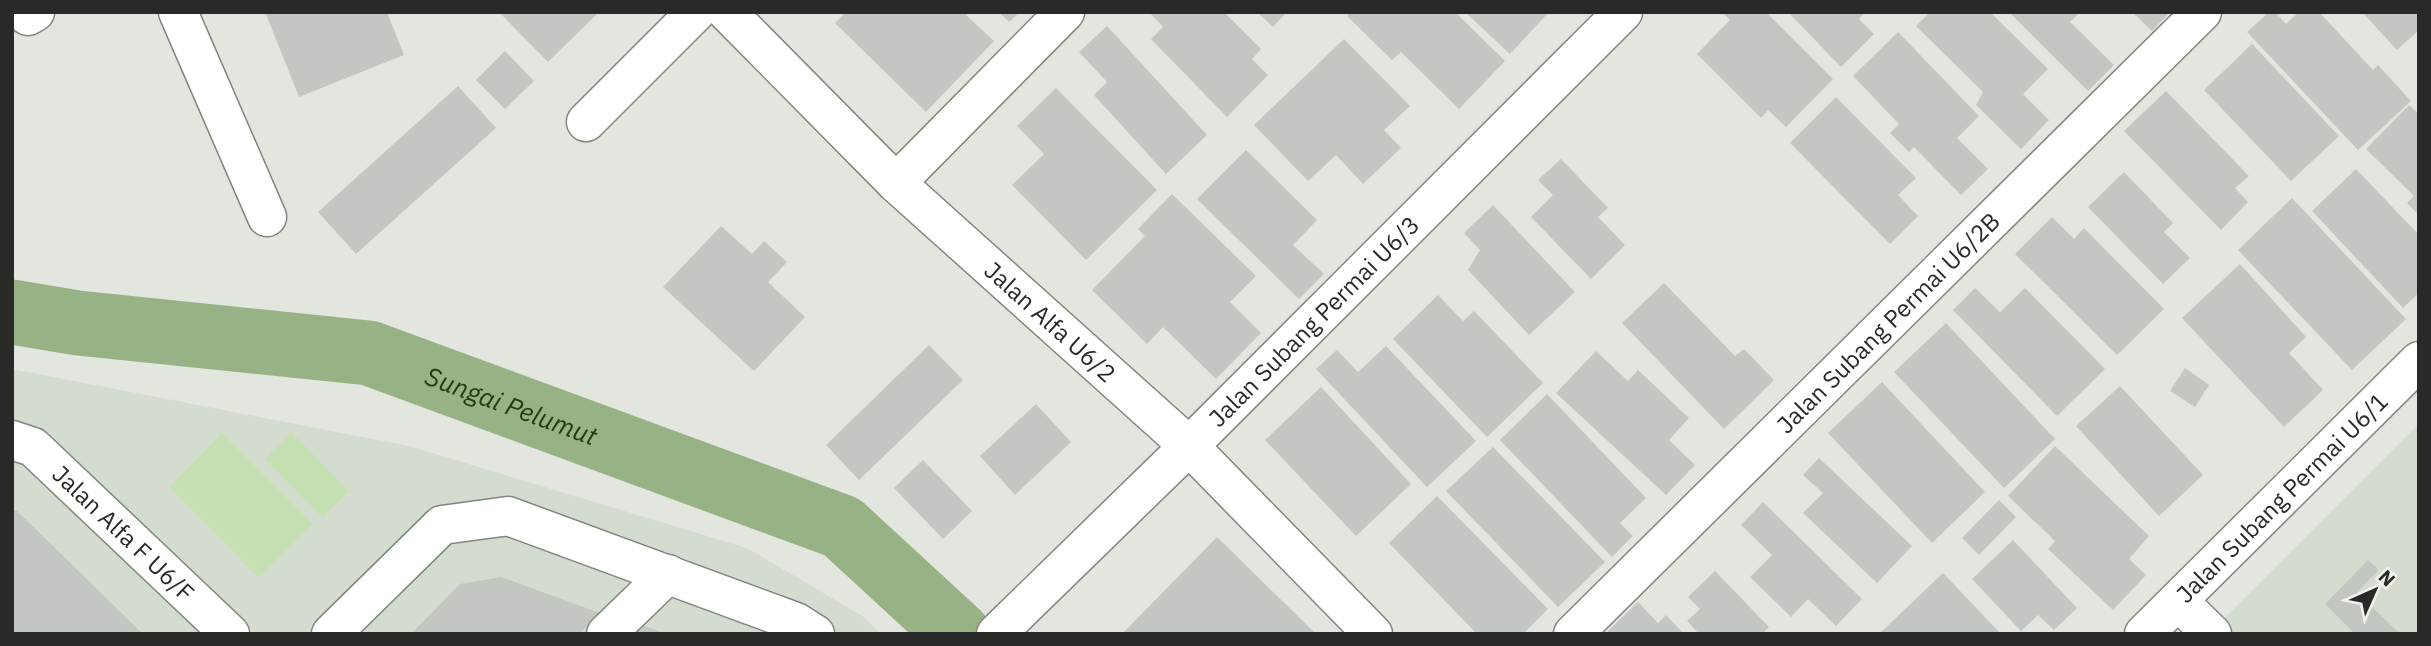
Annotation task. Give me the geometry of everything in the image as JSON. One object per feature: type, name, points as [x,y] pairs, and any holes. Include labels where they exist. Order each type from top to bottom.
[{"type":"street","points":[[178,12],[267,217]]},
{"type":"street","points":[[586,122],[696,12]]},
{"type":"street","name":"Jalan Alfa U6/2","points":[[727,12],[896,183],[1189,446],[1373,634]]},
{"type":"street","points":[[896,183],[1065,12]]},
{"type":"street","name":"Jalan Subang Permai U6/3","points":[[999,631],[1189,446],[1623,12]]},
{"type":"street","name":"Jalan Subang Permai U6/2B","points":[[1573,634],[2202,12]]},
{"type":"street","name":"Jalan Subang Permai U6/1","points":[[2144,634],[2419,361]]},
{"type":"street","name":"Jalan Alfa F U6/F","points":[[12,440],[33,447],[230,634]]},
{"type":"street","points":[[331,634],[442,525],[508,516],[796,622],[815,634]]},
{"type":"street","points":[[606,634],[668,574]]},
{"type":"street","points":[[2178,601],[2211,634]]},
{"type":"shaded area","points":[[12,369],[409,446],[747,548],[864,617],[881,634],[12,634]]},
{"type":"shaded area","points":[[2419,424],[2419,634],[2209,634]]},
{"type":"green space","points":[[291,432],[349,491],[323,518],[265,459]]},
{"type":"green space","points":[[222,433],[313,524],[259,578],[169,487]]},
{"type":"building","points":[[265,12],[387,12],[404,55],[299,97]]},
{"type":"building","points":[[499,12],[599,12],[548,62]]},
{"type":"building","points":[[846,12],[968,12],[966,15],[994,41],[926,112],[835,23]]},
{"type":"building","points":[[999,12],[1020,12],[1009,22]]},
{"type":"building","points":[[1149,12],[1224,12],[1261,49],[1252,59],[1268,75],[1227,117],[1151,39],[1163,27]]},
{"type":"building","points":[[1257,12],[1287,12],[1273,27]]},
{"type":"building","points":[[1350,12],[1455,12],[1505,61],[1459,109],[1401,52],[1392,60],[1347,16]]},
{"type":"building","points":[[1465,12],[1549,12],[1510,54]]},
{"type":"building","points":[[1722,12],[1766,12],[1833,79],[1786,127],[1768,110],[1761,118],[1697,54],[1730,20]]},
{"type":"building","points":[[1788,12],[1865,12],[1859,19],[1874,34],[1841,67]]},
{"type":"building","points":[[1930,12],[1990,12],[2048,69],[2023,94],[2049,120],[2021,149],[1976,105],[1983,92],[1916,26]]},
{"type":"building","points":[[2009,12],[2080,12],[2070,22],[2114,65],[2088,91]]},
{"type":"building","points":[[2132,12],[2170,12],[2152,31]]},
{"type":"building","points":[[2269,12],[2275,12],[2286,24],[2299,12],[2319,12],[2373,70],[2378,65],[2411,101],[2358,150],[2247,32]]},
{"type":"building","points":[[2362,12],[2419,12],[2419,30],[2397,50]]},
{"type":"building","points":[[1107,26],[1207,135],[1166,174],[1094,95],[1107,82],[1079,52]]},
{"type":"building","points":[[1898,32],[1979,116],[1957,138],[1988,169],[1961,195],[1914,147],[1909,152],[1890,133],[1899,124],[1853,76]]},
{"type":"building","points":[[1344,39],[1410,106],[1384,130],[1401,148],[1363,184],[1336,155],[1308,181],[1254,125]]},
{"type":"building","points":[[2252,44],[2339,136],[2291,181],[2204,90]]},
{"type":"building","points":[[505,51],[534,81],[505,109],[476,80]]},
{"type":"building","points":[[458,86],[496,128],[356,254],[318,212]]},
{"type":"building","points":[[1056,88],[1157,190],[1086,260],[1012,185],[1044,154],[1017,126]]},
{"type":"building","points":[[2166,91],[2249,176],[2235,188],[2248,202],[2221,230],[2124,131]]},
{"type":"building","points":[[1836,97],[1916,178],[1898,195],[1918,216],[1890,244],[1790,143]]},
{"type":"building","points":[[2409,105],[2419,114],[2419,215],[2407,203],[2414,196],[2366,149]]},
{"type":"building","points":[[1246,150],[1317,220],[1293,245],[1324,274],[1299,299],[1197,199]]},
{"type":"building","points":[[1561,159],[1608,208],[1598,217],[1625,245],[1591,279],[1531,217],[1553,195],[1538,180]]},
{"type":"building","points":[[2356,169],[2419,235],[2419,293],[2403,308],[2312,211]]},
{"type":"building","points":[[2124,172],[2173,223],[2164,232],[2190,258],[2163,284],[2088,207]]},
{"type":"building","points":[[1172,194],[1256,276],[1230,302],[1261,333],[1216,379],[1163,327],[1147,344],[1092,290],[1145,236],[1138,229]]},
{"type":"building","points":[[2292,198],[2406,319],[2352,370],[2238,250]]},
{"type":"building","points":[[1493,205],[1575,292],[1529,335],[1468,270],[1480,250],[1464,233]]},
{"type":"building","points":[[2052,217],[2074,239],[2084,228],[2164,309],[2117,355],[2015,254]]},
{"type":"building","points":[[721,226],[752,254],[764,241],[787,262],[768,282],[805,317],[754,371],[663,287]]},
{"type":"building","points":[[2240,264],[2306,337],[2289,353],[2323,390],[2284,427],[2182,318]]},
{"type":"building","points":[[1664,283],[1735,356],[1744,349],[1774,380],[1724,429],[1622,323]]},
{"type":"building","points":[[1975,288],[2000,312],[2025,288],[2105,369],[2057,416],[1953,310]]},
{"type":"building","points":[[1438,295],[1463,321],[1474,311],[1543,383],[1487,437],[1393,339]]},
{"type":"building","points":[[1946,323],[2055,439],[2004,488],[1894,372]]},
{"type":"building","points":[[929,345],[963,380],[859,480],[826,445]]},
{"type":"building","points":[[1386,346],[1476,441],[1427,487],[1316,369],[1337,350],[1358,372]]},
{"type":"building","points":[[1596,351],[1628,381],[1638,370],[1689,418],[1669,440],[1695,465],[1666,495],[1556,393]]},
{"type":"building","points":[[2185,368],[2209,385],[2195,407],[2170,391]]},
{"type":"building","points":[[1882,382],[1985,492],[1932,543],[1828,433]]},
{"type":"building","points":[[2120,386],[2203,475],[2159,516],[2076,426]]},
{"type":"building","points":[[1321,387],[1411,484],[1356,536],[1265,440]]},
{"type":"building","points":[[1547,394],[1646,498],[1620,523],[1633,536],[1612,557],[1500,440]]},
{"type":"building","points":[[1036,404],[1071,442],[1015,495],[980,456]]},
{"type":"building","points":[[2055,446],[2149,536],[2129,559],[2146,575],[2113,610],[2048,549],[2055,541],[2008,496]]},
{"type":"building","points":[[1493,447],[1605,562],[1558,607],[1446,491]]},
{"type":"building","points":[[1819,458],[1912,546],[1877,583],[1803,513],[1823,493],[1803,475]]},
{"type":"building","points":[[923,460],[972,511],[943,539],[894,488]]},
{"type":"building","points":[[1437,496],[1548,609],[1523,634],[1477,634],[1389,543]]},
{"type":"building","points":[[1999,500],[2016,517],[1979,555],[1962,538]]},
{"type":"building","points":[[1763,502],[1862,599],[1836,626],[1808,599],[1791,617],[1750,577],[1772,555],[1741,525]]},
{"type":"building","points":[[12,510],[17,511],[143,634],[12,634]]},
{"type":"building","points":[[1217,537],[1316,634],[1122,634]]},
{"type":"building","points":[[2013,540],[2077,608],[2054,630],[2038,615],[2021,631],[1972,579]]},
{"type":"building","points":[[2368,560],[2379,570],[2357,592],[2400,634],[2355,634],[2325,604]]},
{"type":"building","points":[[1715,571],[1769,627],[1762,634],[1699,634],[1687,621],[1700,609],[1688,597]]},
{"type":"building","points":[[1943,573],[2001,634],[1879,634]]},
{"type":"building","points":[[501,577],[600,613],[579,634],[411,634],[460,584]]},
{"type":"building","points":[[1638,602],[1658,623],[1666,615],[1684,634],[1605,634]]},
{"type":"building","points":[[635,622],[666,634],[623,634]]},
{"type":"waterway","name":"Sungai Pelumut","points":[[12,312],[78,323],[369,353],[842,527],[958,634]]}]
